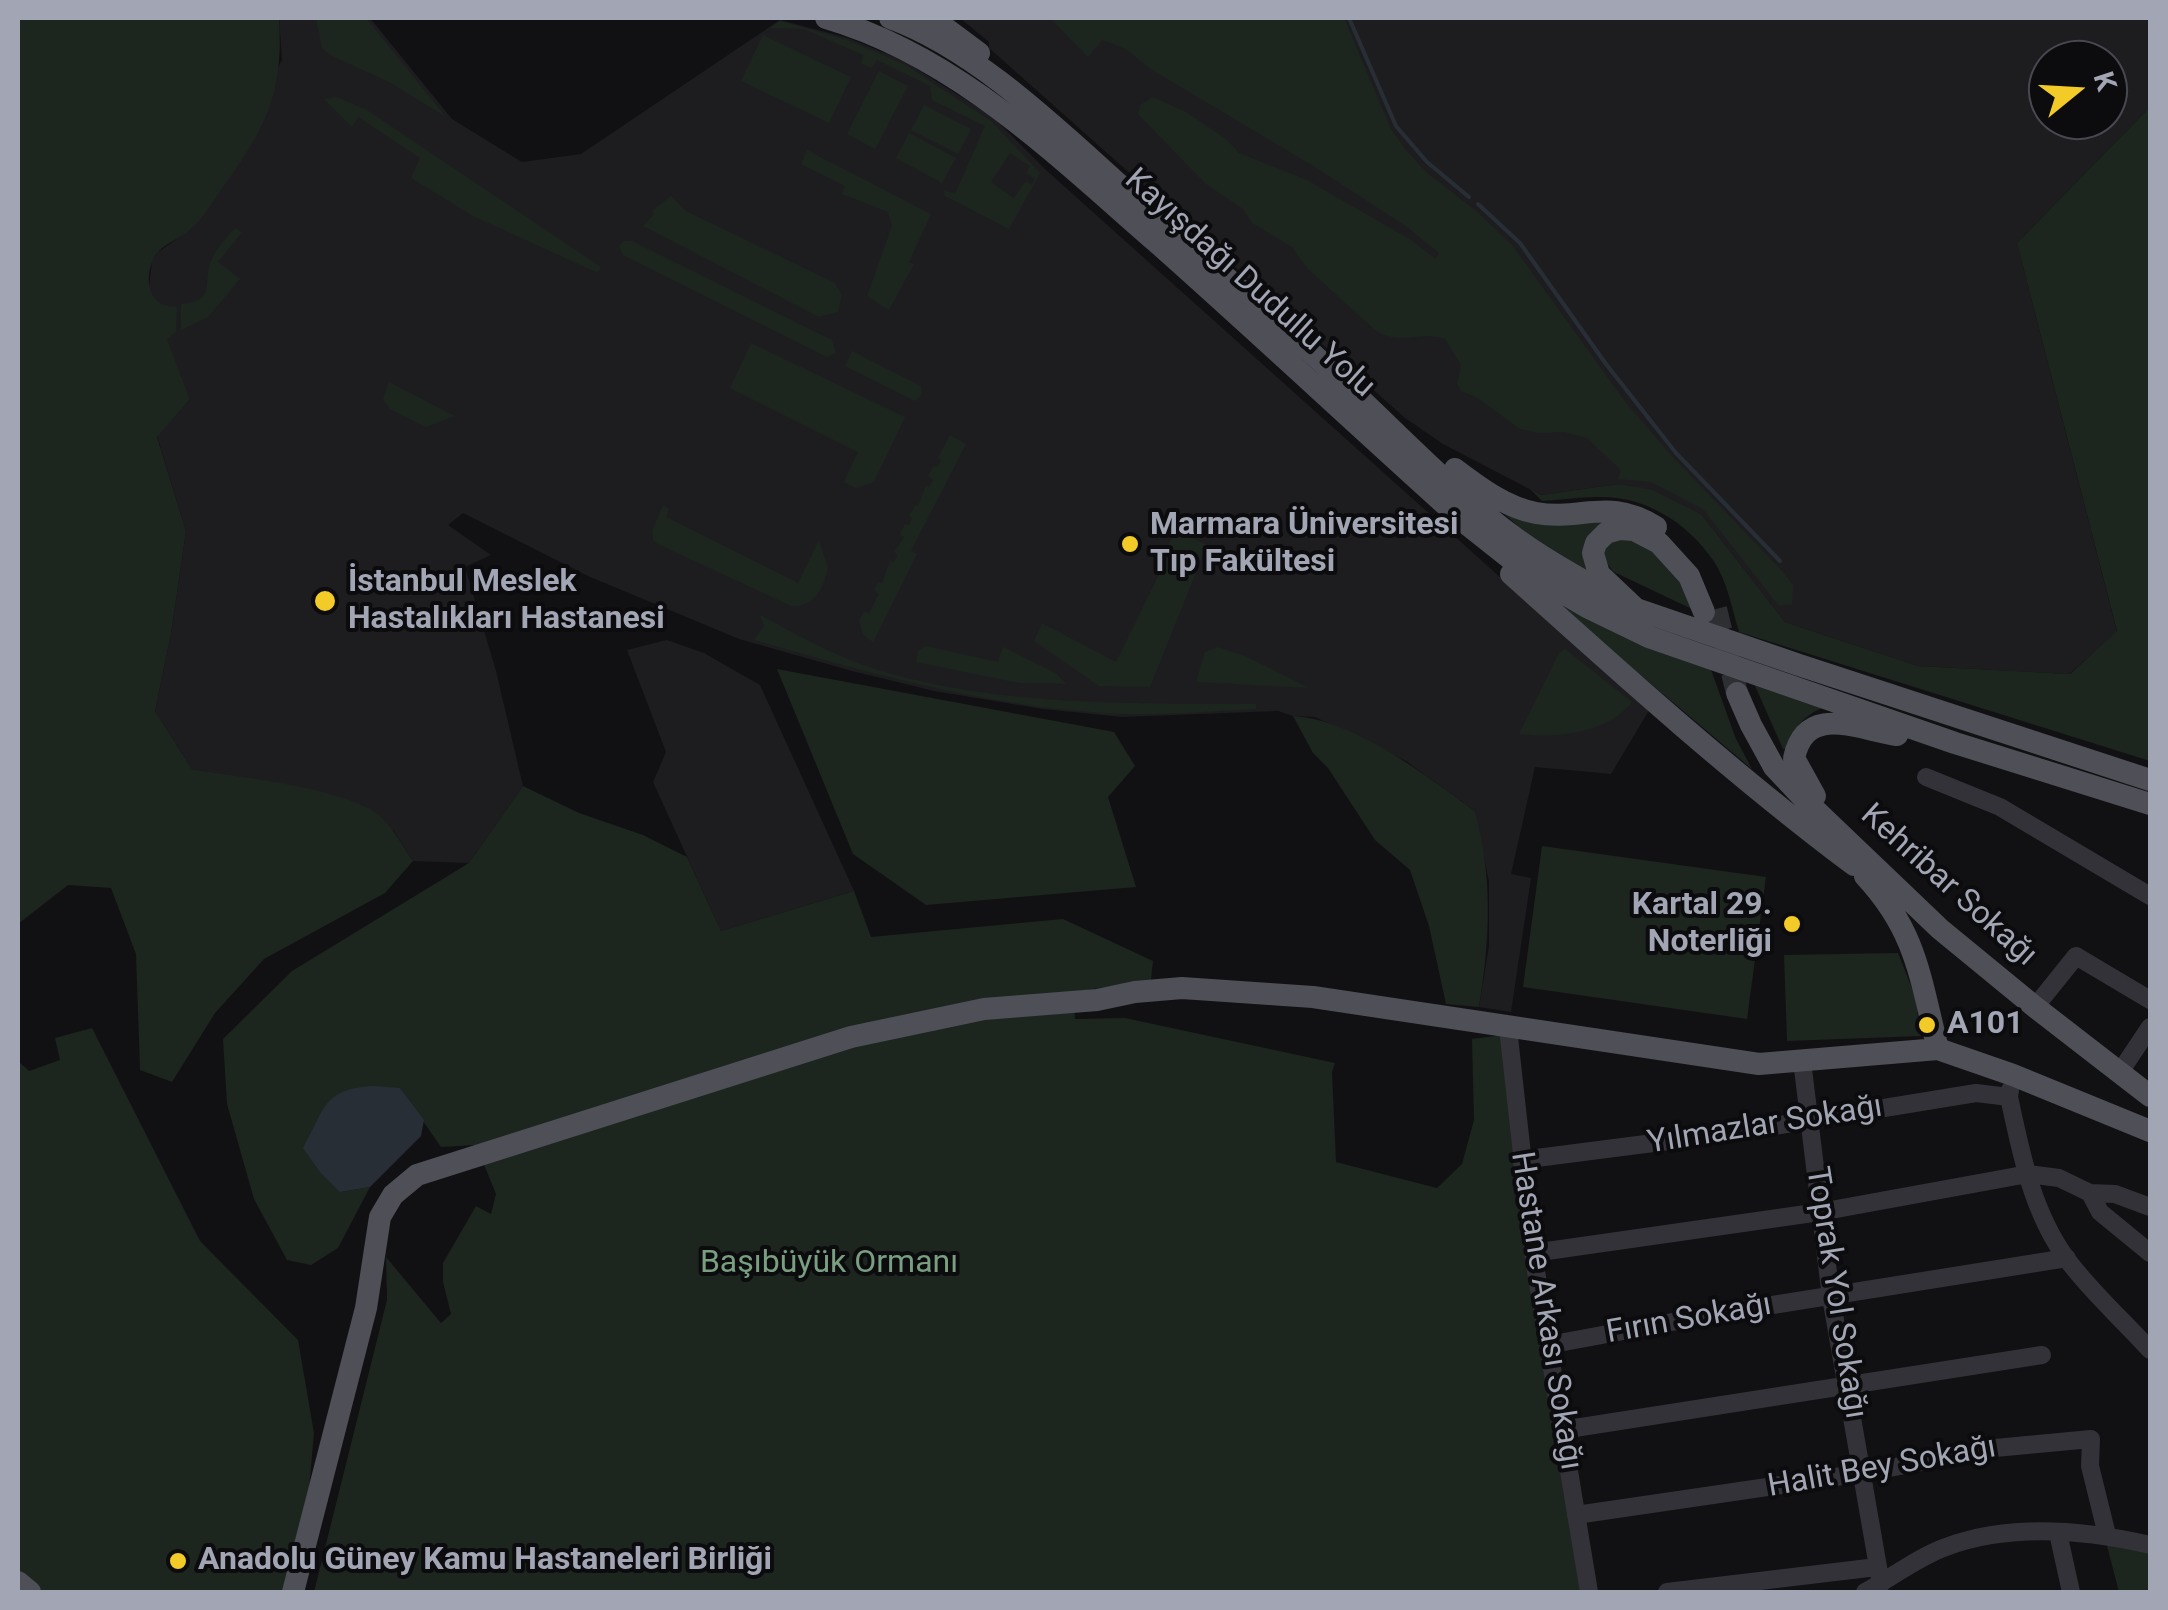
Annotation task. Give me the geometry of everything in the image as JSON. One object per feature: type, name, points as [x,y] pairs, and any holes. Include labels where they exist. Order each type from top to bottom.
[{"type":"main road","name":"Kayışdağı Dudullu Yolu","points":[[826,18],[873,32],[982,95],[1161,247],[1526,572],[1626,614]]},
{"type":"main road","name":"Kayışdağı Dudullu Yolu","points":[[890,18],[971,63],[1064,135],[1451,483],[1516,538],[1626,614]]},
{"type":"main road","points":[[932,18],[966,41],[1064,135]]},
{"type":"main road","points":[[1363,401],[1498,499],[1538,514],[1604,510],[1646,520],[1696,564],[1710,588],[1710,610],[1690,576],[1659,543],[1634,530],[1606,533],[1593,553],[1599,574],[1626,614],[1796,676],[1955,743],[2150,804]]},
{"type":"main road","points":[[1395,459],[1472,539],[1795,821],[1858,859]]},
{"type":"main road","points":[[1796,676],[2150,780]]},
{"type":"main road","points":[[1731,693],[1737,725],[1756,761],[1858,859]]},
{"type":"main road","points":[[1938,1049],[1911,943],[1894,909],[1820,804],[1794,758],[1797,742],[1806,730],[1818,724],[1955,743]]},
{"type":"main road","name":"Kehribar Sokağı","points":[[1858,859],[2034,1007],[2150,1096]]},
{"type":"main road","points":[[1911,943],[1921,930],[1940,928]]},
{"type":"main road","points":[[293,1592],[366,1308],[380,1217],[393,1195],[417,1175],[852,1037],[984,1008],[1098,1000],[1135,992],[1182,988],[1313,997],[1759,1064],[1938,1049],[2011,1086],[2150,1131]]},
{"type":"main road","points":[[18,1582],[30,1592]]},
{"type":"street","points":[[1926,776],[2000,807],[2150,896]]},
{"type":"street","points":[[2034,1007],[2076,956],[2150,1000]]},
{"type":"street","name":"Hastane Arkası Sokağı","points":[[1500,1027],[1589,1592]]},
{"type":"street","points":[[2120,1072],[2150,1027]]},
{"type":"street","name":"Toprak Yol Sokağı","points":[[1802,1061],[1832,1297],[1863,1473],[1874,1581]]},
{"type":"street","points":[[2011,1086],[2028,1174],[2041,1215],[2066,1258],[2150,1350]]},
{"type":"street","name":"Yılmazlar Sokağı","points":[[1520,1160],[1810,1122],[2011,1086]]},
{"type":"street","points":[[1533,1253],[1820,1212],[2028,1174],[2059,1178],[2090,1194],[2115,1194],[2150,1206]]},
{"type":"street","points":[[2090,1194],[2100,1212],[2150,1252]]},
{"type":"street","name":"Fırın Sokağı","points":[[1548,1344],[2066,1258]]},
{"type":"street","points":[[1562,1430],[2042,1355]]},
{"type":"street","name":"Halit Bey Sokağı","points":[[1576,1515],[1863,1473],[1995,1448],[2091,1439],[2090,1466],[2107,1535]]},
{"type":"street","points":[[1667,1592],[1874,1581],[1951,1545],[2019,1532],[2107,1535],[2150,1545]]},
{"type":"street","points":[[2058,1533],[2071,1592]]},
{"type":"shaded area","points":[[279,18],[370,18],[452,119],[522,162],[581,154],[780,20],[848,38],[904,61],[993,117],[1046,170],[1520,595],[1651,707],[1611,774],[1535,767],[1511,874],[1531,878],[1511,1012],[1479,1007],[1489,946],[1489,882],[1475,811],[1406,761],[1315,717],[1278,711],[1122,717],[934,691],[739,639],[588,576],[463,513],[448,525],[491,555],[465,567],[496,671],[523,786],[469,863],[413,861],[394,831],[298,787],[192,769],[155,711],[186,531],[157,436],[190,399],[166,338],[172,308],[161,306],[152,298],[152,261],[158,252],[191,229],[282,60]]},
{"type":"shaded area","points":[[960,18],[2150,18],[2150,107],[2128,129],[2128,40],[2028,40],[2028,140],[2118,140],[2017,243],[2117,632],[2069,674],[1918,666],[1785,622],[1702,515],[1618,484],[1541,495],[1443,444],[1405,418],[989,48],[989,42]]},
{"type":"shaded area","points":[[667,640],[704,653],[760,685],[854,891],[721,931],[653,782],[666,752],[627,650]]},
{"type":"shaded area","points":[[374,1086],[400,1088],[424,1120],[421,1136],[370,1187],[340,1192],[303,1148],[322,1111],[335,1096]]},
{"type":"green space","points":[[18,18],[279,18],[275,88],[261,127],[204,215],[157,253],[149,275],[155,298],[177,307],[176,332],[167,339],[190,399],[157,437],[186,531],[155,711],[192,769],[282,783],[349,800],[382,818],[413,861],[385,893],[264,959],[215,1013],[172,1082],[140,1070],[136,954],[111,888],[68,885],[18,924]]},
{"type":"green space","points":[[316,18],[366,18],[446,117],[389,82],[332,56],[322,48]]},
{"type":"green space","points":[[1050,18],[1344,18],[1391,129],[1405,149],[1426,172],[1512,245],[1626,403],[1793,585],[1792,604],[1779,606],[1703,509],[1651,482],[1618,479],[1621,470],[1587,438],[1520,429],[1478,398],[1461,391],[1457,383],[1461,365],[1445,339],[1393,337],[1375,330],[1308,269],[1292,247],[1252,223],[1243,209],[1206,184],[1138,114],[1140,105],[1153,97],[1186,112],[1226,139],[1239,153],[1307,180],[1411,240],[1436,259],[1439,253],[1407,227],[1149,68],[1126,49],[1102,40],[1088,57]]},
{"type":"green space","points":[[780,21],[847,40],[904,64],[991,121],[1040,173],[1009,229],[945,196],[944,190],[955,194],[985,126],[932,100],[930,86],[877,60],[871,68],[861,63],[863,55],[804,29],[770,28]],"holes":[[[1010,153],[1030,166],[1026,173],[1035,179],[1032,185],[1026,181],[1014,198],[991,182]]]},
{"type":"green space","points":[[763,35],[851,77],[829,123],[741,81]]},
{"type":"green space","points":[[879,71],[908,86],[875,149],[847,134]]},
{"type":"green space","points":[[337,97],[367,110],[601,267],[598,273],[473,216],[411,178],[420,158],[358,117],[352,127],[324,99]]},
{"type":"green space","points":[[924,105],[971,129],[958,154],[911,130]]},
{"type":"green space","points":[[2150,107],[2150,761],[1739,632],[1718,568],[1677,522],[1630,501],[1596,497],[1542,501],[1529,488],[1541,495],[1618,484],[1652,490],[1702,515],[1785,622],[1918,666],[2070,674],[2117,631],[2017,243],[2118,140],[2128,140],[2128,129]]},
{"type":"green space","points":[[909,133],[956,158],[942,183],[896,158]]},
{"type":"green space","points":[[807,150],[931,214],[909,262],[914,264],[889,310],[867,296],[892,226],[888,212],[842,194],[845,186],[801,164]]},
{"type":"green space","points":[[671,196],[686,211],[835,283],[842,295],[838,312],[819,317],[643,226],[654,214],[652,211]]},
{"type":"green space","points":[[235,228],[242,232],[218,262],[240,279],[208,317],[181,330],[181,304],[204,296],[212,258]]},
{"type":"green space","points":[[632,241],[832,340],[836,353],[827,357],[623,255],[619,246]]},
{"type":"green space","points":[[751,343],[905,417],[874,482],[856,488],[844,482],[858,452],[730,388]]},
{"type":"green space","points":[[852,351],[921,386],[922,394],[915,401],[845,366]]},
{"type":"green space","points":[[389,382],[455,416],[426,427],[390,409],[383,399]]},
{"type":"green space","points":[[950,435],[966,444],[911,551],[917,554],[873,642],[863,635],[859,621],[864,611],[869,613],[879,594],[874,590],[878,582],[882,583],[890,561],[894,562],[898,555],[894,552],[904,537],[900,534],[905,524],[909,525],[909,516],[918,506],[926,485],[929,487],[933,480],[928,476],[934,466],[938,467],[938,458]]},
{"type":"green space","points":[[663,505],[669,509],[666,517],[798,583],[819,540],[828,568],[821,589],[806,604],[791,606],[658,544],[652,531]]},
{"type":"green space","points":[[1497,508],[1610,515],[1588,548],[1587,572],[1524,531]]},
{"type":"green space","points":[[1176,531],[1207,545],[1150,687],[1099,686],[1034,641],[1042,623],[1116,662],[1171,550],[1167,547]]},
{"type":"green space","points":[[1613,537],[1637,537],[1679,571],[1694,610],[1614,572],[1604,555]]},
{"type":"green space","points":[[1542,592],[1710,667],[1736,739],[1752,769]]},
{"type":"green space","points":[[760,615],[847,659],[924,682],[971,691],[1113,703],[1256,704],[1256,709],[1127,714],[986,698],[892,678],[754,640],[764,626]]},
{"type":"green space","points":[[926,646],[998,662],[1003,647],[1057,674],[1066,684],[1019,683],[916,662],[918,651]]},
{"type":"green space","points":[[1218,647],[1309,688],[1196,682],[1205,652]]},
{"type":"green space","points":[[1565,649],[1632,702],[1609,721],[1580,732],[1519,734],[1559,653]]},
{"type":"green space","points":[[777,669],[1114,732],[1135,766],[1108,797],[1136,887],[926,905],[853,854]]},
{"type":"green space","points":[[1752,679],[1825,707],[1801,722],[1788,748],[1783,749]]},
{"type":"green space","points":[[1293,716],[1340,727],[1364,738],[1475,811],[1485,860],[1488,909],[1479,1007],[1446,1004],[1429,926],[1410,870],[1375,840],[1328,768],[1313,753]]},
{"type":"green space","name":"Başıbüyük Ormanı","points":[[523,786],[687,857],[721,931],[854,891],[871,937],[1063,919],[1153,961],[1151,980],[1073,992],[1075,1019],[1125,1018],[1335,1063],[1332,1072],[1336,1162],[1437,1188],[1462,1164],[1474,1120],[1472,1039],[1503,1035],[1584,1592],[314,1592],[387,1300],[386,1257],[441,1323],[451,1314],[443,1263],[476,1206],[491,1214],[496,1194],[476,1145],[441,1147],[400,1088],[340,1192],[370,1187],[338,1248],[311,1265],[287,1260],[254,1199],[227,1104],[223,1039],[292,971],[469,863]]},
{"type":"green space","points":[[1542,846],[1766,877],[1747,1019],[1523,987]]},
{"type":"green space","points":[[1898,953],[1915,996],[1921,1036],[1787,1041],[1784,955]]},
{"type":"green space","points":[[92,1028],[200,1241],[298,1340],[314,1433],[306,1522],[285,1592],[35,1592],[18,1578],[18,1061],[29,1071],[60,1060],[55,1038]]},
{"type":"green space","points":[[2114,1538],[2150,1549],[2150,1592],[2119,1592],[2107,1546]]},
{"type":"waterway","points":[[1349,18],[1396,126],[1427,162],[1469,197]]},
{"type":"waterway","points":[[1478,204],[1520,243],[1606,364],[1676,453],[1780,561]]},
{"type":"tunnel","points":[[1716,609],[1737,693]]},
{"type":"place","name":"Marmara Üniversitesi Tıp Fakültesi","points":[[1130,544]]},
{"type":"place","name":"İstanbul Meslek Hastalıkları Hastanesi","points":[[325,601]]},
{"type":"place","name":"Kartal 29. Noterliği","points":[[1792,924]]},
{"type":"place","name":"A101","points":[[1927,1025]]},
{"type":"place","name":"Anadolu Güney Kamu Hastaneleri Birliği","points":[[178,1561]]}]
